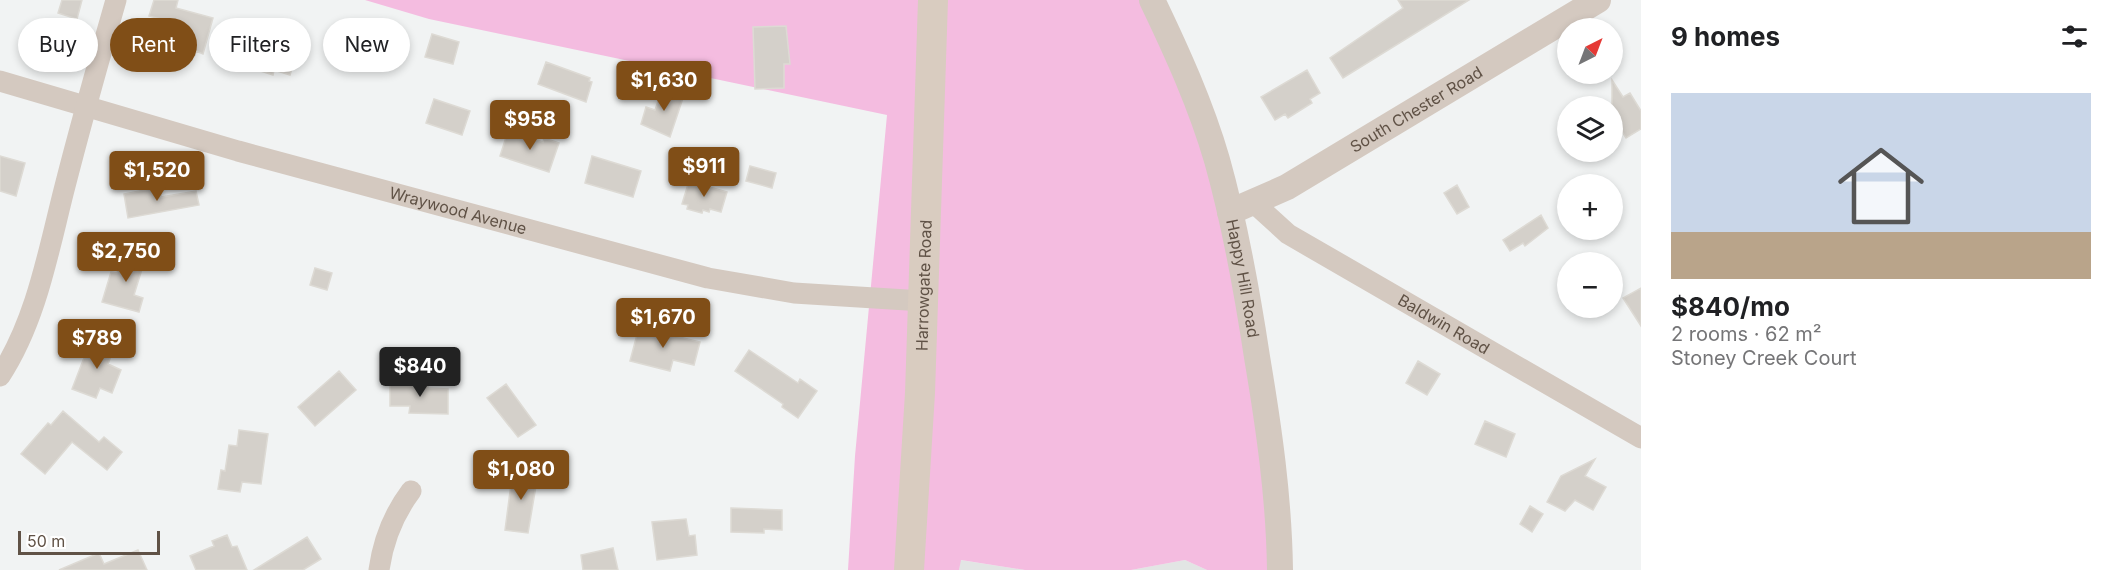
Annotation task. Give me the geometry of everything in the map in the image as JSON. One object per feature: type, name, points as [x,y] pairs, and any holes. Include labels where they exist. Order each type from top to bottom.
[{"type":"main road","name":"Harrowgate Road","points":[[909,570],[923,301],[933,0]]},
{"type":"street","points":[[0,376],[22,335],[37,295],[85,106],[116,0]]},
{"type":"street","name":"Happy Hill Road","points":[[1152,0],[1196,99],[1217,160],[1230,212],[1250,315],[1273,456],[1279,509],[1280,570]]},
{"type":"street","name":"South Chester Road","points":[[1230,212],[1287,187],[1598,0]]},
{"type":"street","name":"Wraywood Avenue","points":[[0,81],[238,151],[708,278],[794,294],[923,301]]},
{"type":"street","name":"Baldwin Road","points":[[1254,203],[1288,234],[1641,438]]},
{"type":"street","points":[[379,570],[388,532],[397,509],[411,491]]},
{"type":"shaded area","points":[[365,0],[1152,0],[1217,160],[1280,570],[1207,570],[1185,560],[1131,570],[1025,570],[961,560],[959,570],[848,570],[855,456],[887,115],[762,89],[784,88],[784,64],[790,63],[786,26],[753,27],[755,87],[429,19]]},
{"type":"shaded area","points":[[960,560],[1025,570],[959,570]]},
{"type":"shaded area","points":[[1185,560],[1207,570],[1131,570]]},
{"type":"building","points":[[62,0],[82,0],[77,18],[58,13]]},
{"type":"building","points":[[154,0],[178,0],[176,8],[213,18],[209,18],[209,32],[203,54],[197,51],[197,18],[149,16]]},
{"type":"building","points":[[1398,0],[1469,0],[1343,78],[1330,58],[1403,8]]},
{"type":"building","points":[[786,26],[790,64],[784,64],[784,88],[755,89],[753,27]]},
{"type":"building","points":[[432,34],[459,42],[453,64],[425,57]]},
{"type":"building","points":[[546,62],[590,78],[589,81],[592,82],[586,102],[538,84]]},
{"type":"building","points":[[1307,70],[1320,93],[1310,99],[1312,103],[1288,118],[1285,114],[1275,120],[1261,97]]},
{"type":"building","points":[[1612,84],[1615,84],[1622,96],[1612,96]]},
{"type":"building","points":[[663,87],[684,95],[670,137],[641,124],[646,107],[655,110]]},
{"type":"building","points":[[1630,93],[1641,111],[1641,129],[1626,138],[1623,133],[1623,97]]},
{"type":"building","points":[[434,99],[470,111],[462,135],[426,123]]},
{"type":"building","points":[[508,131],[543,142],[544,138],[559,143],[549,172],[500,156]]},
{"type":"building","points":[[0,156],[25,163],[16,196],[0,191]]},
{"type":"building","points":[[592,156],[641,171],[633,197],[585,183]]},
{"type":"building","points":[[750,166],[776,173],[772,188],[746,181]]},
{"type":"building","points":[[689,181],[727,192],[721,212],[710,209],[709,212],[703,210],[702,213],[687,209],[688,205],[682,204]]},
{"type":"building","points":[[1457,185],[1469,207],[1457,214],[1444,193]]},
{"type":"building","points":[[160,187],[161,197],[196,191],[199,205],[128,218],[124,194]]},
{"type":"building","points":[[1541,215],[1548,228],[1525,246],[1523,243],[1510,251],[1503,240]]},
{"type":"building","points":[[124,250],[146,256],[134,295],[143,298],[139,312],[102,302],[111,272],[117,273]]},
{"type":"building","points":[[315,268],[332,273],[327,290],[310,285]]},
{"type":"building","points":[[1641,288],[1641,326],[1623,298]]},
{"type":"building","points":[[639,327],[700,342],[694,365],[673,360],[670,371],[630,361]]},
{"type":"building","points":[[92,337],[115,346],[108,364],[121,370],[112,393],[100,388],[96,398],[72,389]]},
{"type":"building","points":[[749,350],[798,383],[800,379],[817,391],[798,418],[782,407],[783,404],[735,371]]},
{"type":"building","points":[[1418,361],[1440,374],[1427,395],[1406,383]]},
{"type":"building","points":[[339,371],[356,390],[315,426],[298,407]]},
{"type":"building","points":[[390,383],[428,384],[428,388],[448,389],[448,414],[409,413],[410,406],[390,406]]},
{"type":"building","points":[[506,384],[536,425],[518,437],[487,398]]},
{"type":"building","points":[[63,411],[99,442],[104,437],[122,452],[107,470],[72,442],[45,474],[21,454],[48,423],[51,425]]},
{"type":"building","points":[[1485,421],[1515,434],[1506,457],[1475,444]]},
{"type":"building","points":[[239,430],[268,434],[261,484],[242,482],[240,492],[218,489],[221,470],[225,471],[229,445],[237,446]]},
{"type":"building","points":[[1595,459],[1585,476],[1606,487],[1593,510],[1575,500],[1565,511],[1547,502],[1561,476]]},
{"type":"building","points":[[513,469],[534,472],[532,480],[537,480],[528,533],[505,530]]},
{"type":"building","points":[[1530,506],[1543,514],[1532,532],[1520,524]]},
{"type":"building","points":[[731,508],[782,510],[782,530],[764,529],[764,533],[731,532]]},
{"type":"building","points":[[686,519],[689,536],[695,535],[697,555],[657,560],[652,522]]},
{"type":"building","points":[[227,535],[232,547],[237,546],[247,570],[196,570],[190,556],[214,546],[212,541]]},
{"type":"building","points":[[307,537],[321,559],[303,570],[254,570]]},
{"type":"building","points":[[613,548],[618,570],[583,570],[581,555]]},
{"type":"building","points":[[138,550],[147,570],[59,570],[99,553],[104,564]]}]
